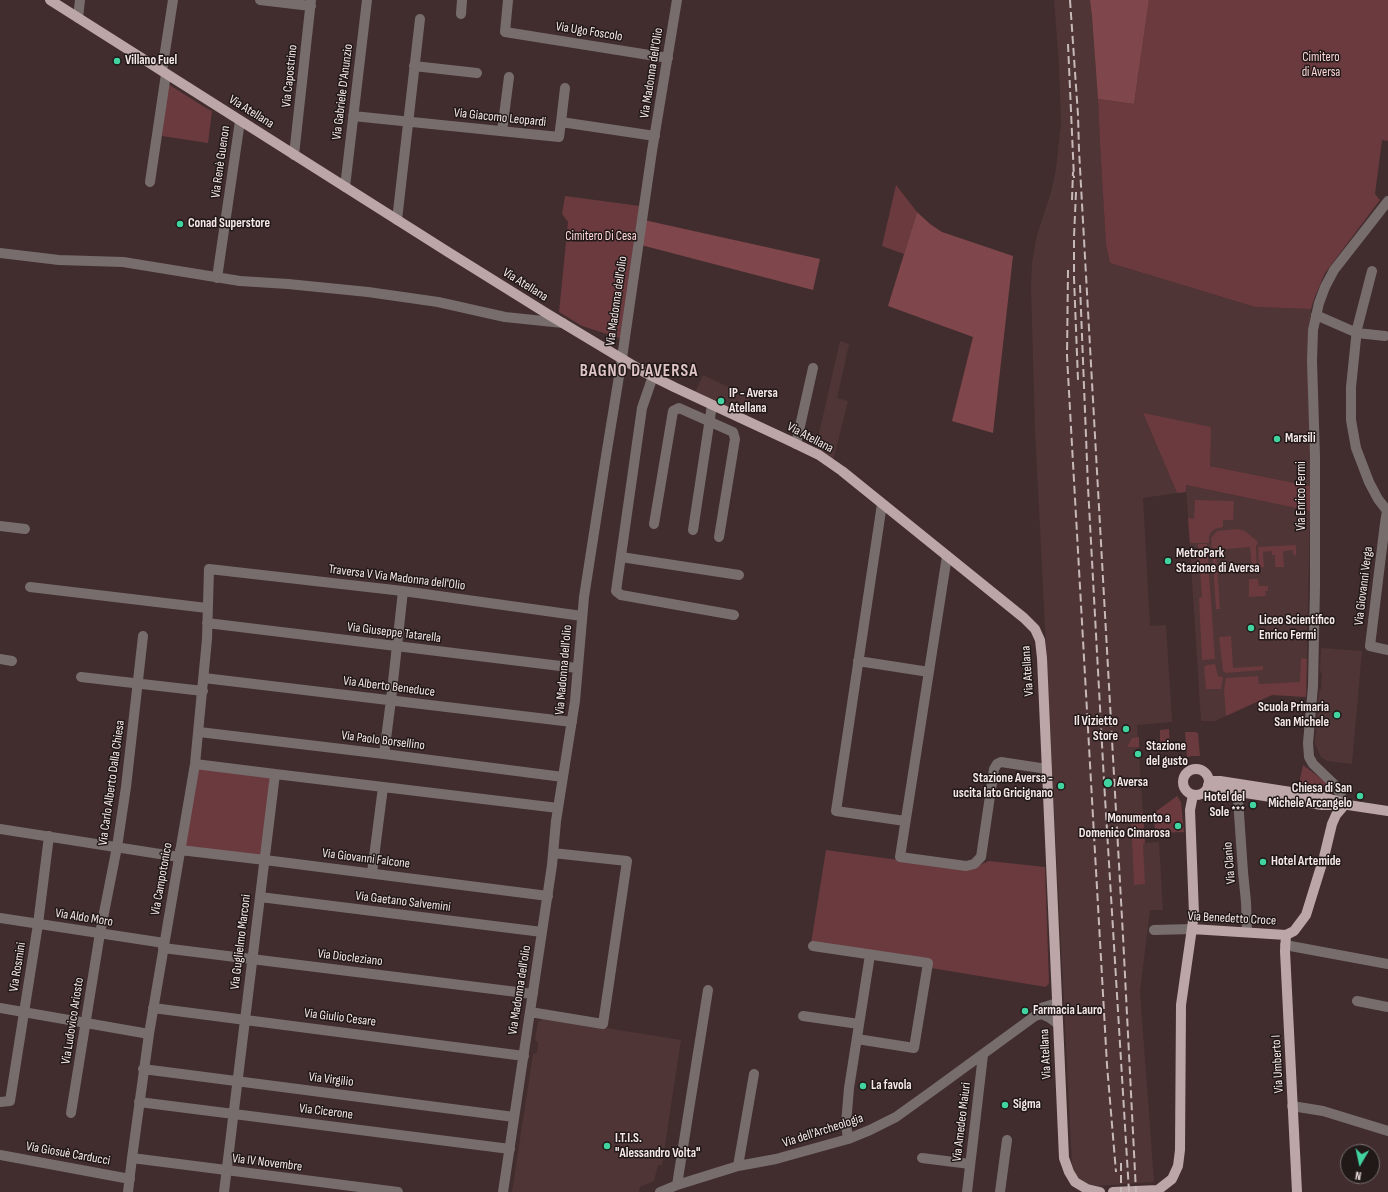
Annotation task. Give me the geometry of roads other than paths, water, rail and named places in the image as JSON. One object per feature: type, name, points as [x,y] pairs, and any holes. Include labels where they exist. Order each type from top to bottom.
[{"type":"main road","name":"Via Atellana","points":[[50,0],[397,220],[622,358],[674,388],[819,456],[842,471],[1024,618],[1035,629],[1040,640],[1042,658],[1064,1158],[1068,1172],[1076,1182],[1087,1189],[1100,1192]]},
{"type":"main road","points":[[1193,769],[1201,770],[1207,776],[1208,783],[1202,793],[1193,794],[1185,790],[1183,782],[1184,778],[1189,771],[1193,769]]},
{"type":"main road","points":[[1208,783],[1220,781],[1323,797],[1343,804],[1388,811]]},
{"type":"main road","points":[[1208,783],[1239,792],[1322,805],[1343,804]]},
{"type":"main road","points":[[1114,1192],[1162,1191],[1172,1179],[1178,1166],[1180,1150],[1181,1005],[1194,914],[1190,810],[1193,794]]},
{"type":"main road","name":"Via Benedetto Croce","points":[[1192,929],[1247,932],[1286,940],[1306,915],[1324,857],[1332,824],[1343,804]]},
{"type":"main road","name":"Via Umberto I","points":[[1286,940],[1292,1106],[1297,1192]]},
{"type":"street","points":[[78,18],[80,0]]},
{"type":"street","points":[[150,182],[173,0]]},
{"type":"street","points":[[260,0],[311,3]]},
{"type":"street","name":"Via Gabriele D'Anunzio","points":[[345,187],[367,0]]},
{"type":"street","points":[[461,14],[462,0]]},
{"type":"street","name":"Via Ugo Foscolo","points":[[508,0],[505,32],[668,58]]},
{"type":"street","name":"Via Madonna dell'Olio","points":[[652,151],[677,0]]},
{"type":"street","name":"Via Capostrino","points":[[294,155],[311,3]]},
{"type":"street","points":[[397,220],[420,19]]},
{"type":"street","points":[[414,66],[476,73]]},
{"type":"street","points":[[502,131],[509,77]]},
{"type":"street","points":[[561,122],[565,88]]},
{"type":"street","name":"Via Giacomo Leopardi","points":[[353,116],[559,137],[561,122],[655,136]]},
{"type":"street","name":"Via Renè Guenon","points":[[217,278],[240,120]]},
{"type":"street","name":"Via Madonna dell'olio","points":[[503,1192],[548,896],[558,808],[575,702],[582,616],[652,151]]},
{"type":"street","name":"Via Enrico Fermi","points":[[1343,804],[1340,790],[1313,764],[1309,757],[1308,743],[1314,656],[1315,472],[1312,361],[1313,330],[1325,287],[1334,270],[1388,201]]},
{"type":"street","points":[[0,253],[59,260],[123,262],[240,281],[368,292],[438,302],[505,316],[563,323]]},
{"type":"street","points":[[1372,271],[1356,333],[1351,387],[1351,420],[1356,448],[1369,482],[1378,499],[1388,512]]},
{"type":"street","points":[[1316,315],[1356,333],[1385,336]]},
{"type":"street","points":[[796,444],[813,368]]},
{"type":"street","points":[[653,376],[642,408],[616,591],[621,595],[734,615]]},
{"type":"street","points":[[693,530],[712,405]]},
{"type":"street","points":[[654,524],[672,411],[679,408],[733,432],[735,439],[719,537]]},
{"type":"street","points":[[882,504],[836,811],[905,821]]},
{"type":"street","name":"Via Giovanni Verga","points":[[1388,512],[1384,562],[1370,646],[1388,650]]},
{"type":"street","points":[[0,526],[25,529]]},
{"type":"street","points":[[947,556],[900,857],[966,866],[974,864],[980,857],[996,764],[1001,762],[1047,769]]},
{"type":"street","points":[[621,557],[739,575]]},
{"type":"street","name":"Traversa V Via Madonna dell'Olio","points":[[209,569],[403,591],[582,616]]},
{"type":"street","name":"Via Campotonico","points":[[128,1192],[143,1069],[195,764],[204,678],[209,569]]},
{"type":"street","points":[[30,587],[207,608]]},
{"type":"street","points":[[384,754],[403,591]]},
{"type":"street","name":"Via Giuseppe Tatarella","points":[[207,623],[577,668]]},
{"type":"street","name":"Via Carlo Alberto Dalla Chiesa","points":[[100,933],[117,847],[127,780],[143,636]]},
{"type":"street","points":[[0,659],[12,661]]},
{"type":"street","points":[[858,661],[929,672]]},
{"type":"street","points":[[81,677],[203,691]]},
{"type":"street","name":"Via Alberto Beneduce","points":[[204,678],[572,722]]},
{"type":"street","name":"Via Paolo Borsellino","points":[[198,732],[563,777]]},
{"type":"street","points":[[195,764],[558,808]]},
{"type":"street","name":"Via Guglielmo Marconi","points":[[224,1192],[275,774]]},
{"type":"street","points":[[372,873],[382,787]]},
{"type":"street","name":"Via Clanio","points":[[1239,792],[1238,799],[1247,932]]},
{"type":"street","name":"Via Giovanni Falcone","points":[[0,829],[117,847],[180,854],[264,860],[548,896]]},
{"type":"street","name":"Via Rosmini","points":[[5,1102],[24,1012],[38,924],[49,836]]},
{"type":"street","points":[[530,1012],[603,1024],[627,861],[553,853]]},
{"type":"street","name":"Via Gaetano Salvemini","points":[[260,897],[542,932]]},
{"type":"street","name":"Via Aldo Moro","points":[[0,918],[100,933],[164,946]]},
{"type":"street","name":"Via Benedetto Croce","points":[[1154,930],[1192,929]]},
{"type":"street","name":"Via Ludovico Ariosto","points":[[71,1113],[100,933]]},
{"type":"street","points":[[1286,940],[1388,964]]},
{"type":"street","name":"Via Diocleziano","points":[[164,946],[252,959],[533,994]]},
{"type":"street","points":[[813,946],[928,963],[914,1048],[857,1039]]},
{"type":"street","points":[[848,1139],[846,1111],[870,955]]},
{"type":"street","points":[[677,1185],[708,990]]},
{"type":"street","points":[[1057,990],[1039,1013],[1058,1024]]},
{"type":"street","points":[[1357,1001],[1388,1007]]},
{"type":"street","name":"Via dell'Archeologia","points":[[660,1192],[677,1185],[738,1166],[776,1159],[848,1139],[870,1130],[896,1116],[983,1055],[1039,1013],[1049,1012],[1057,1007]]},
{"type":"street","points":[[0,1008],[149,1034]]},
{"type":"street","name":"Via Giulio Cesare","points":[[153,1008],[524,1056]]},
{"type":"street","points":[[803,1016],[859,1024]]},
{"type":"street","name":"Via Amedeo Maiuri","points":[[967,1192],[983,1055]]},
{"type":"street","name":"Via Virgilio","points":[[143,1069],[514,1117]]},
{"type":"street","points":[[738,1166],[754,1074]]},
{"type":"street","name":"Via Cicerone","points":[[139,1102],[510,1149]]},
{"type":"street","points":[[1292,1106],[1323,1111],[1388,1131]]},
{"type":"street","points":[[1000,1192],[1007,1140]]},
{"type":"street","name":"Via Giosuè Carducci","points":[[0,1155],[130,1179]]},
{"type":"street","name":"Via IV Novembre","points":[[132,1158],[398,1192]]},
{"type":"street","points":[[922,1158],[970,1164]]},
{"type":"railway","points":[[1070,0],[1078,115],[1136,1192]]},
{"type":"railway","points":[[1068,44],[1074,178]]},
{"type":"railway","points":[[1072,200],[1073,172]]},
{"type":"railway","points":[[1076,192],[1074,278],[1078,380]]},
{"type":"railway","points":[[1068,270],[1067,356],[1107,1065],[1116,1172]]},
{"type":"railway","points":[[1080,285],[1088,487],[1129,1192]]},
{"type":"railway","points":[[1121,1163],[1121,1192]]},
{"type":"place","name":"Villano Fuel","points":[[117,61]]},
{"type":"place","name":"Conad Superstore","points":[[180,224]]},
{"type":"place","name":"IP - Aversa Atellana","points":[[721,401]]},
{"type":"place","name":"Marsili","points":[[1277,439]]},
{"type":"place","name":"MetroPark Stazione di Aversa","points":[[1168,561]]},
{"type":"place","name":"Liceo Scientifico Enrico Fermi","points":[[1251,628]]},
{"type":"place","name":"Scuola Primaria San Michele","points":[[1337,715]]},
{"type":"place","name":"Il Vizietto Store","points":[[1126,729]]},
{"type":"place","name":"Stazione del gusto","points":[[1138,754]]},
{"type":"place","name":"Aversa","points":[[1108,783]]},
{"type":"place","name":"Stazione Aversa - uscita lato Gricignano","points":[[1061,786]]},
{"type":"place","name":"Chiesa di San Michele Arcangelo","points":[[1360,796]]},
{"type":"place","name":"Hotel del Sole ***","points":[[1253,805]]},
{"type":"place","name":"Monumento a Domenico Cimarosa","points":[[1178,826]]},
{"type":"place","name":"Hotel Artemide","points":[[1263,862]]},
{"type":"place","name":"Farmacia Lauro","points":[[1025,1011]]},
{"type":"place","name":"La favola","points":[[863,1086]]},
{"type":"place","name":"Sigma","points":[[1005,1105]]},
{"type":"place","name":"I.T.I.S. \"Alessandro Volta\"","points":[[607,1146]]},
{"type":"district","name":"BAGNO D'AVERSA","points":[[639,372]]},
{"type":"park label","name":"Cimitero di Aversa","points":[[1321,66]]},
{"type":"park label","name":"Cimitero Di Cesa","points":[[601,237]]}]
